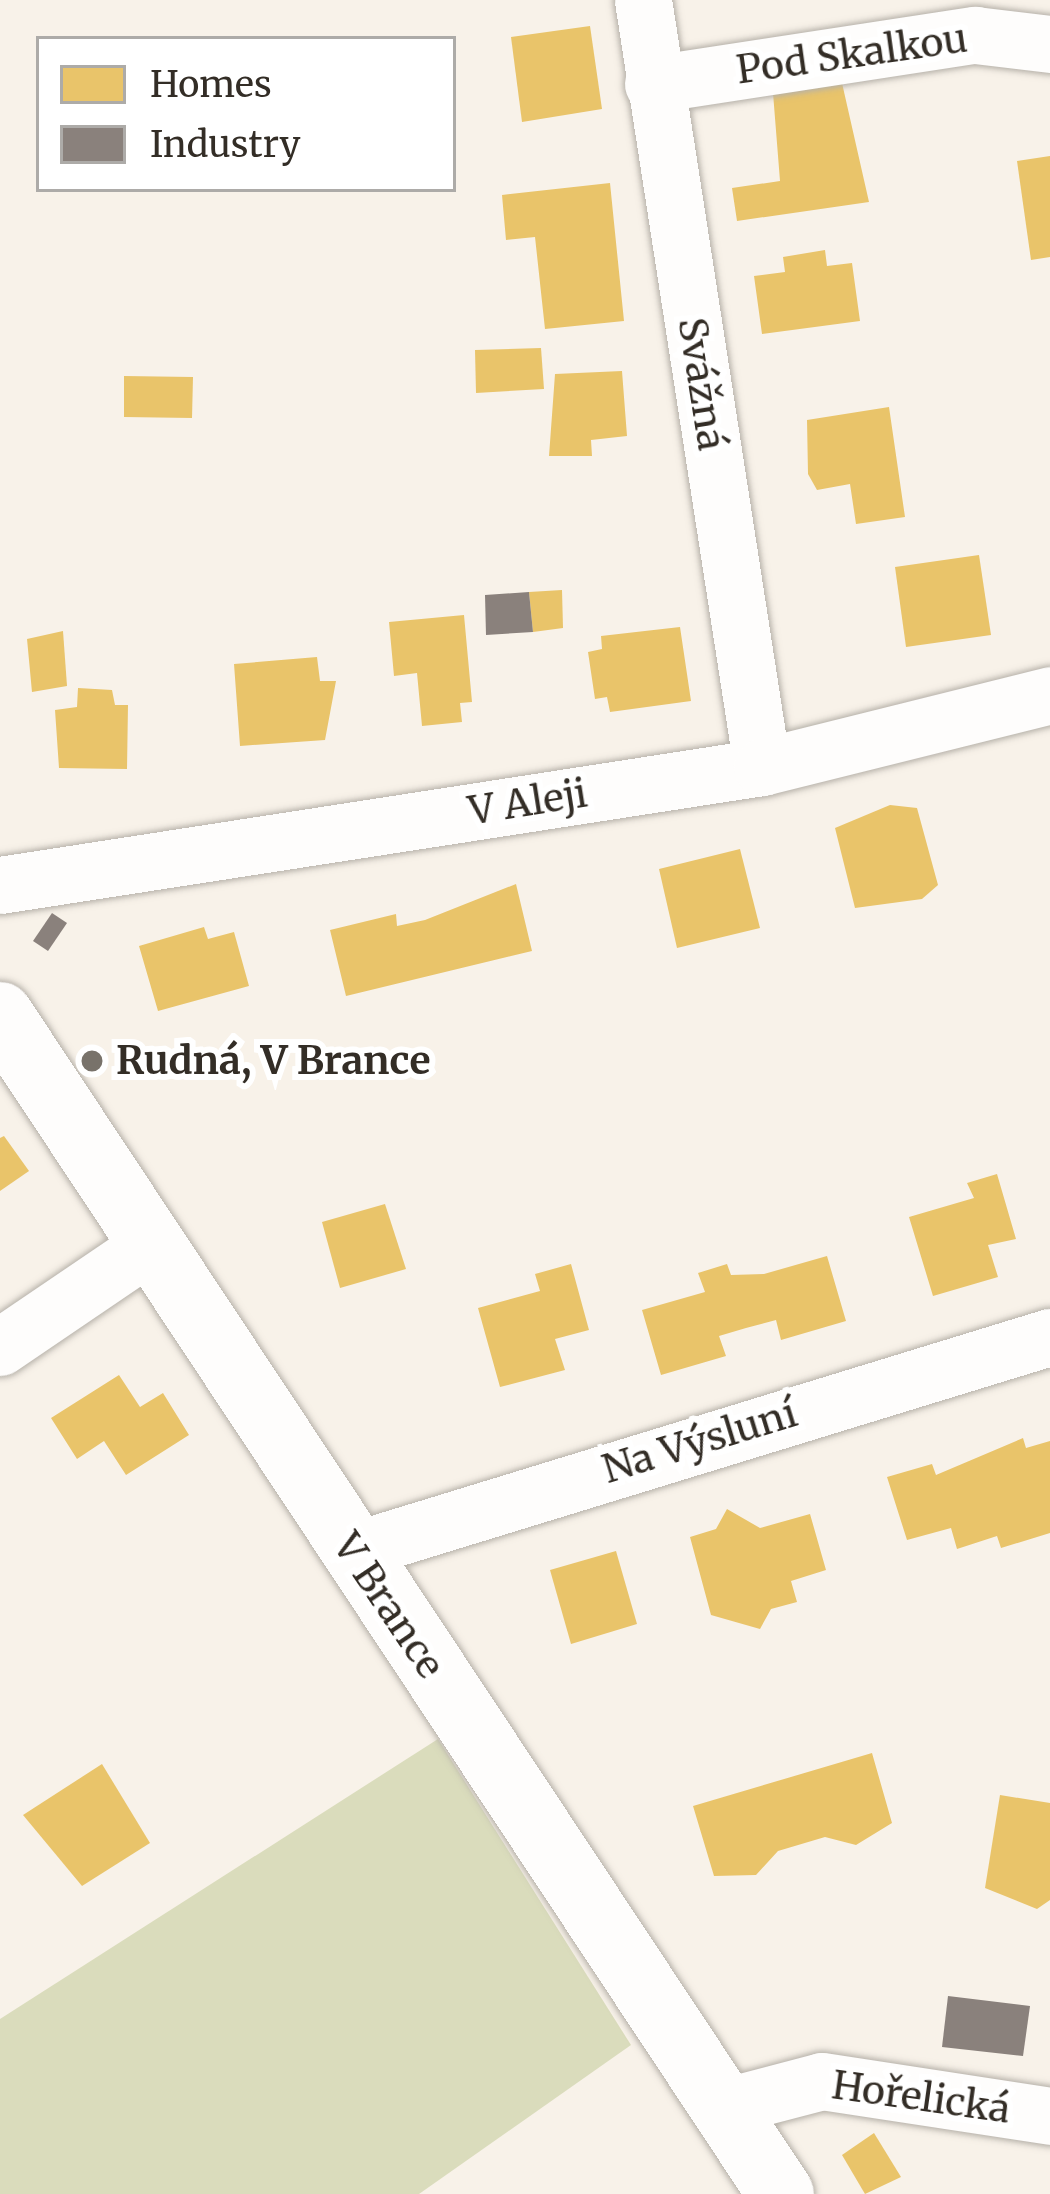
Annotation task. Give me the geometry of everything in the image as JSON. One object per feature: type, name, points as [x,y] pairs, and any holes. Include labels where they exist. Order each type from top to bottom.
[{"type":"main road","name":"V Brance","points":[[0,1015],[781,2194]]},
{"type":"street","name":"Svážná","points":[[644,0],[653,84],[762,767]]},
{"type":"street","name":"Pod Skalkou","points":[[653,84],[975,34],[1050,44]]},
{"type":"street","name":"V Aleji","points":[[0,885],[762,767],[1050,695]]},
{"type":"street","points":[[0,1348],[150,1245]]},
{"type":"street","name":"Na Výsluní","points":[[352,1552],[1050,1337]]},
{"type":"street","name":"Hořelická","points":[[724,2107],[822,2081],[1050,2116]]},
{"type":"green space","points":[[438,1739],[631,2045],[419,2194],[0,2194],[0,2019]]},
{"type":"building: Homes","points":[[590,26],[602,109],[522,122],[511,37]]},
{"type":"building: Homes","points":[[842,83],[869,202],[737,221],[732,188],[780,181],[773,93]]},
{"type":"building: Homes","points":[[1050,156],[1050,257],[1031,260],[1017,161]]},
{"type":"building: Homes","points":[[610,183],[624,321],[545,329],[535,237],[506,240],[502,195]]},
{"type":"building: Homes","points":[[825,250],[827,266],[852,263],[860,321],[762,334],[754,276],[785,272],[783,257]]},
{"type":"building: Homes","points":[[541,348],[544,389],[476,393],[475,350]]},
{"type":"building: Homes","points":[[622,371],[627,436],[591,440],[592,456],[549,456],[555,374]]},
{"type":"building: Homes","points":[[124,376],[193,377],[192,418],[124,417]]},
{"type":"building: Homes","points":[[889,407],[905,517],[856,524],[850,484],[817,490],[808,474],[807,420]]},
{"type":"building: Homes","points":[[979,555],[991,635],[906,647],[895,567]]},
{"type":"building: Homes","points":[[562,590],[563,628],[533,632],[529,592]]},
{"type":"building: Homes","points":[[464,615],[472,702],[460,703],[462,722],[422,726],[417,673],[394,676],[389,622]]},
{"type":"building: Homes","points":[[680,627],[691,701],[610,712],[607,697],[595,699],[588,652],[602,649],[601,636]]},
{"type":"building: Homes","points":[[63,631],[67,686],[32,692],[27,639]]},
{"type":"building: Homes","points":[[317,657],[320,681],[336,681],[325,740],[240,746],[234,664]]},
{"type":"building: Homes","points":[[78,688],[112,690],[115,705],[128,705],[127,769],[59,768],[55,710],[77,707]]},
{"type":"building: Homes","points":[[890,805],[917,808],[938,885],[922,899],[855,908],[835,828]]},
{"type":"building: Homes","points":[[740,849],[760,928],[677,948],[659,869]]},
{"type":"building: Homes","points":[[516,884],[532,951],[346,996],[330,930],[396,914],[397,926],[425,920]]},
{"type":"building: Homes","points":[[204,927],[208,939],[234,932],[249,986],[158,1011],[139,946]]},
{"type":"building: Homes","points":[[4,1136],[29,1171],[0,1191],[0,1138]]},
{"type":"building: Homes","points":[[997,1174],[1016,1239],[988,1245],[998,1277],[933,1296],[909,1217],[974,1198],[967,1183]]},
{"type":"building: Homes","points":[[385,1204],[406,1269],[340,1288],[322,1222]]},
{"type":"building: Homes","points":[[827,1256],[846,1321],[781,1340],[776,1320],[746,1328],[719,1336],[726,1356],[661,1375],[642,1310],[705,1292],[698,1273],[727,1264],[731,1275],[764,1274]]},
{"type":"building: Homes","points":[[571,1264],[589,1330],[555,1339],[565,1370],[500,1387],[478,1308],[540,1291],[535,1274]]},
{"type":"building: Homes","points":[[119,1375],[140,1407],[163,1393],[189,1435],[126,1475],[104,1441],[77,1459],[51,1418]]},
{"type":"building: Homes","points":[[1023,1438],[1026,1448],[1050,1441],[1050,1533],[1001,1548],[997,1536],[957,1549],[951,1528],[907,1540],[887,1477],[932,1464],[936,1475]]},
{"type":"building: Homes","points":[[727,1509],[760,1528],[810,1514],[826,1570],[791,1581],[797,1602],[771,1609],[760,1629],[711,1615],[690,1537],[716,1529]]},
{"type":"building: Homes","points":[[616,1551],[637,1624],[571,1644],[550,1570]]},
{"type":"building: Homes","points":[[872,1753],[892,1823],[856,1845],[825,1837],[778,1851],[756,1875],[714,1876],[693,1806]]},
{"type":"building: Homes","points":[[102,1764],[150,1843],[82,1886],[23,1815]]},
{"type":"building: Homes","points":[[1000,1795],[1050,1803],[1050,1900],[1037,1909],[985,1888]]},
{"type":"building: Homes","points":[[874,2133],[901,2177],[865,2194],[842,2155]]},
{"type":"building: Industry","points":[[529,592],[533,632],[486,635],[485,595]]},
{"type":"building: Industry","points":[[52,913],[67,923],[48,951],[33,941]]},
{"type":"building: Industry","points":[[948,1996],[1030,2006],[1023,2056],[942,2047]]},
{"type":"place","name":"Rudná, V Brance","points":[[92,1061]]}]
